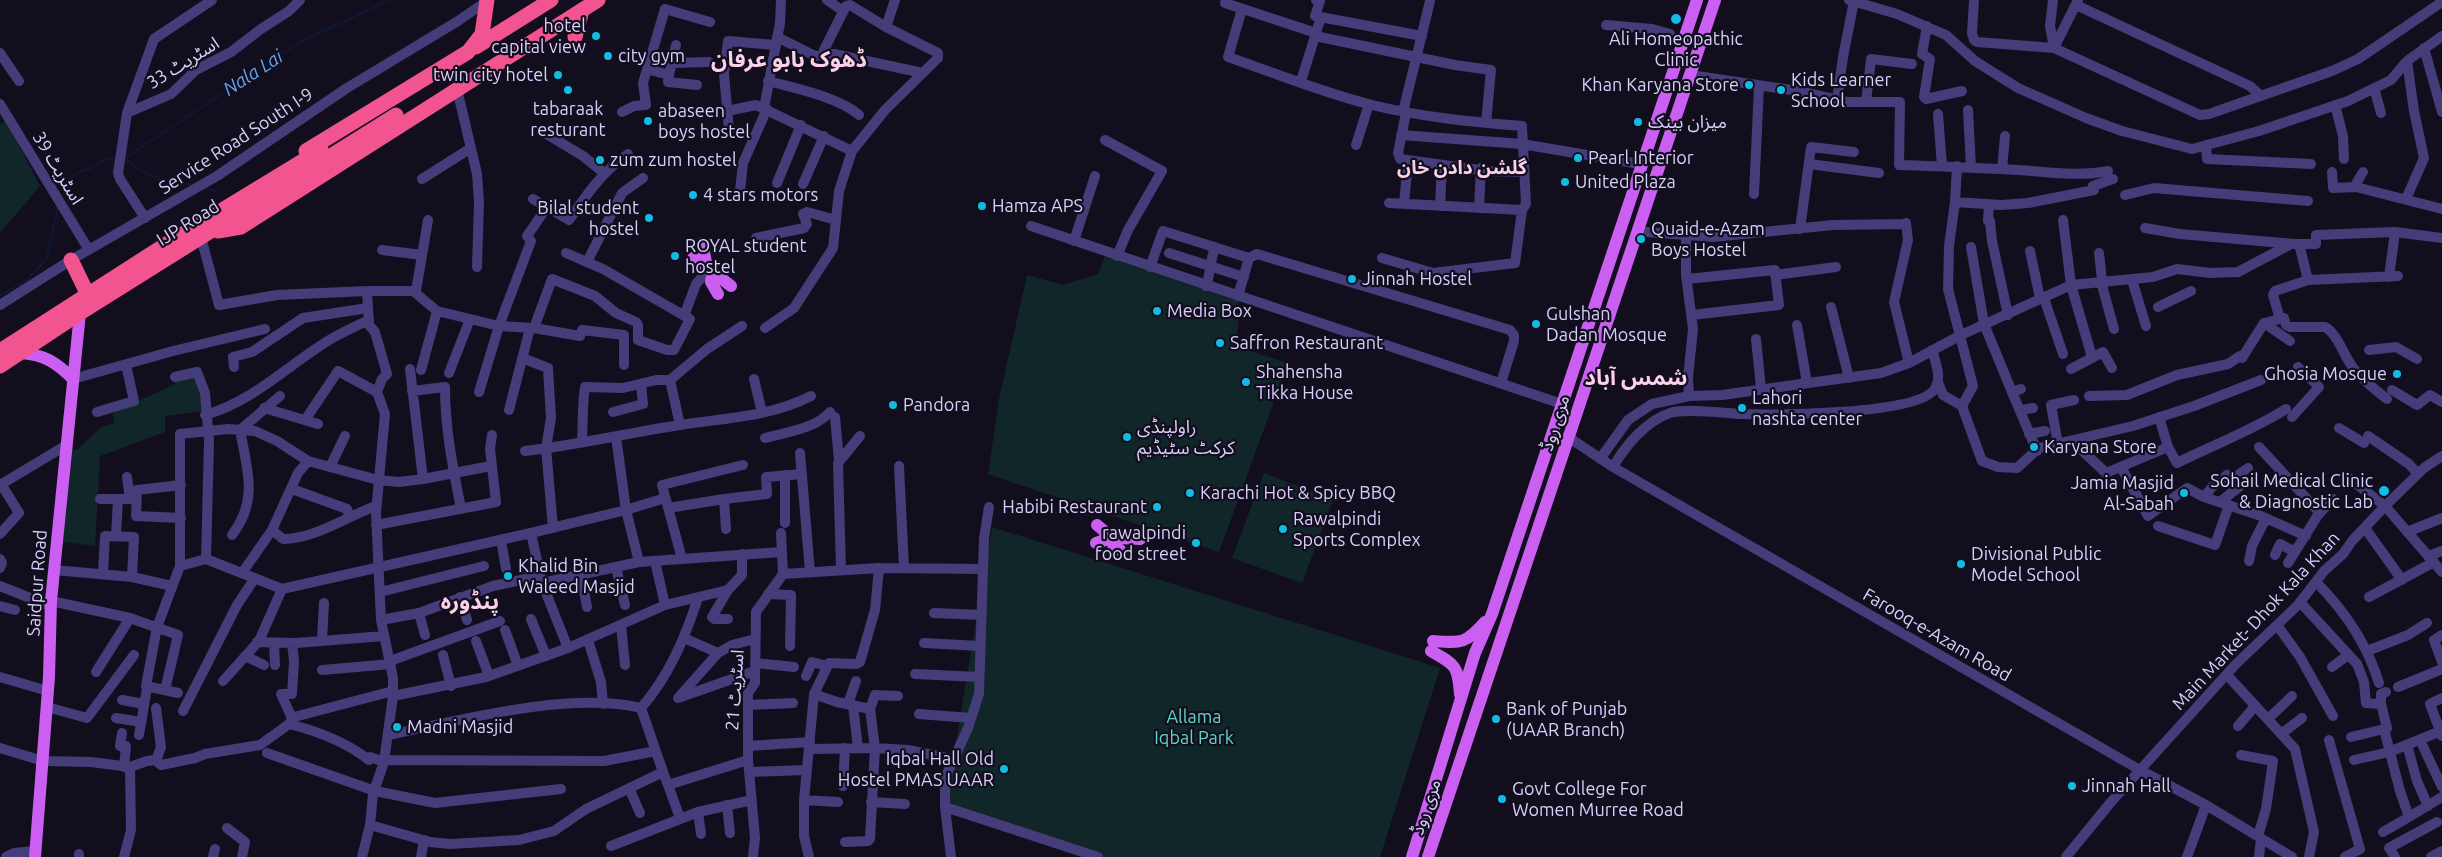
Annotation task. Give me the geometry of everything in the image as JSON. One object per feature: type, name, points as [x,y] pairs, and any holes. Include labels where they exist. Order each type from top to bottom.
[{"type":"highway","points":[[468,52],[482,34],[487,0]]},
{"type":"highway","points":[[213,216],[244,188],[551,0]]},
{"type":"highway","points":[[205,235],[241,227],[598,0]]},
{"type":"highway","points":[[575,37],[582,10]]},
{"type":"highway","name":"IJP Road","points":[[0,350],[213,216],[394,111],[0,366]]},
{"type":"highway","points":[[71,260],[88,295]]},
{"type":"main road","name":"مری روڈ","points":[[1412,857],[1476,653],[1492,614],[1696,0]]},
{"type":"main road","name":"مری روڈ","points":[[1428,857],[1714,0]]},
{"type":"main road","points":[[693,258],[701,264],[706,262],[702,243]]},
{"type":"main road","points":[[718,294],[711,282],[712,276],[717,275],[731,286]]},
{"type":"main road","name":"Saidpur Road","points":[[35,854],[47,707],[51,601],[65,446],[80,313]]},
{"type":"main road","points":[[20,353],[35,353],[49,358],[74,379]]},
{"type":"main road","points":[[1096,543],[1105,540],[1107,536],[1097,525]]},
{"type":"main road","points":[[1120,550],[1113,545],[1117,538],[1140,539]]},
{"type":"main road","name":"مری روڈ","points":[[1460,704],[1458,674],[1451,662],[1432,646],[1465,641],[1476,633],[1492,614]]},
{"type":"street","points":[[145,218],[120,179],[118,166],[127,113],[154,40],[200,3],[212,0]]},
{"type":"street","name":"اسٹریٹ 33","points":[[127,113],[171,94],[196,70],[231,52],[289,11],[300,0]]},
{"type":"street","name":"Service Road South I-9","points":[[0,306],[71,260],[217,176],[347,88],[458,21],[487,0]]},
{"type":"street","points":[[740,191],[743,163],[766,108],[768,81],[780,23],[781,0]]},
{"type":"street","points":[[827,0],[843,11]]},
{"type":"street","points":[[886,27],[895,0]]},
{"type":"street","points":[[1316,0],[1320,1],[1315,16],[1422,36]]},
{"type":"street","points":[[1974,0],[1972,33],[1974,40],[2054,48],[2200,115],[2332,72],[2358,59],[2442,2]]},
{"type":"street","points":[[2053,0],[2050,26],[2054,48]]},
{"type":"street","points":[[1430,1],[1404,112],[1398,158],[1442,165],[1524,172]]},
{"type":"street","points":[[1837,100],[1851,1],[1897,14],[1946,35],[1975,61],[2018,88],[2086,118],[2122,131],[2192,149],[2259,131],[2335,105],[2392,80],[2407,62],[2442,36]]},
{"type":"street","points":[[2054,48],[2077,2],[2250,86],[2261,96]]},
{"type":"street","points":[[1225,3],[1316,34],[1418,57],[1491,70],[1486,123]]},
{"type":"street","points":[[765,328],[794,308],[833,248],[839,191],[852,151],[885,110],[938,58],[938,53],[910,41],[850,5],[846,6],[843,11],[824,50]]},
{"type":"street","points":[[622,112],[634,106],[646,105],[643,83],[665,9],[710,22]]},
{"type":"street","points":[[1242,9],[1228,57],[1369,104],[1404,112],[1522,126],[1526,204],[1522,210],[1515,262],[1433,273],[1382,258]]},
{"type":"street","points":[[1300,81],[1321,17]]},
{"type":"street","points":[[1606,26],[1652,29],[1670,34]]},
{"type":"street","points":[[1926,26],[1922,54],[1930,59],[1924,97],[1926,99],[1962,91]]},
{"type":"street","points":[[729,130],[724,74],[728,41],[776,41],[815,56],[834,54],[923,73]]},
{"type":"street","points":[[676,45],[668,82],[697,85]]},
{"type":"street","points":[[2424,48],[2442,112]]},
{"type":"street","points":[[0,53],[19,81]]},
{"type":"street","points":[[1866,102],[1871,59],[1912,64]]},
{"type":"street","points":[[672,63],[709,62]]},
{"type":"street","points":[[2406,199],[2424,158],[2414,111],[2407,62]]},
{"type":"street","points":[[647,69],[669,75]]},
{"type":"street","points":[[1690,75],[1837,100],[1900,102],[1899,165],[1957,166],[2055,174],[2094,173],[2110,175],[2093,186],[2094,190],[2028,202],[1989,204],[1955,202]]},
{"type":"street","points":[[768,81],[833,102],[854,110],[859,115]]},
{"type":"street","points":[[1754,194],[1759,86]]},
{"type":"street","points":[[2374,88],[2381,112]]},
{"type":"street","points":[[457,89],[471,148],[479,202],[477,267]]},
{"type":"street","name":"اسٹریٹ 39","points":[[0,104],[3,116],[46,180],[89,250]]},
{"type":"street","points":[[1356,145],[1369,104]]},
{"type":"street","points":[[727,111],[756,105],[766,108],[852,151]]},
{"type":"street","points":[[2335,105],[2343,136],[2344,159]]},
{"type":"street","points":[[1968,110],[1971,167]]},
{"type":"street","points":[[1938,114],[1942,166]]},
{"type":"street","points":[[778,183],[801,125]]},
{"type":"street","points":[[545,133],[583,156],[604,173]]},
{"type":"street","points":[[1401,135],[1522,144],[1640,164]]},
{"type":"street","points":[[803,184],[824,136]]},
{"type":"street","points":[[2002,169],[2005,136]]},
{"type":"street","points":[[1105,140],[1162,171],[1128,230],[1117,256]]},
{"type":"street","points":[[2206,145],[2207,159],[2311,164]]},
{"type":"street","points":[[1800,229],[1811,147],[1854,152]]},
{"type":"street","points":[[422,179],[471,148]]},
{"type":"street","points":[[533,199],[569,220],[604,173],[628,154]]},
{"type":"street","points":[[1404,204],[1408,161]]},
{"type":"street","points":[[1809,164],[1879,172]]},
{"type":"street","points":[[1440,206],[1442,165]]},
{"type":"street","points":[[1957,166],[1947,278],[1950,299],[1973,386],[1962,406]]},
{"type":"street","points":[[1478,208],[1481,168]]},
{"type":"street","points":[[2332,172],[2332,187],[2354,187],[2442,209]]},
{"type":"street","points":[[2354,187],[2363,172]]},
{"type":"street","points":[[1074,241],[1095,176]]},
{"type":"street","points":[[587,262],[622,193],[643,178]]},
{"type":"street","points":[[2125,195],[2154,188],[2308,201]]},
{"type":"street","points":[[1389,203],[1522,210]]},
{"type":"street","points":[[1989,204],[1988,221],[1990,221],[1992,241],[2008,315]]},
{"type":"street","points":[[479,392],[499,326],[531,241],[527,236],[547,206]]},
{"type":"street","points":[[756,238],[804,228],[807,226],[804,212],[836,220]]},
{"type":"street","points":[[416,292],[428,220]]},
{"type":"street","points":[[2063,220],[2071,285],[2092,357]]},
{"type":"street","points":[[1647,232],[1713,237],[1800,229],[1906,223],[1908,240],[1894,302],[1909,363]]},
{"type":"street","points":[[1031,226],[1562,404]]},
{"type":"street","points":[[2146,228],[2170,233],[2295,244],[2316,244],[2316,235],[2395,232],[2442,238]]},
{"type":"street","points":[[1150,267],[1163,231],[1250,258]]},
{"type":"street","points":[[2280,319],[2274,292],[2308,280],[2393,277],[2395,232]]},
{"type":"street","points":[[1686,234],[1686,279],[1693,329],[1688,378],[1689,396]]},
{"type":"street","points":[[205,235],[219,306],[277,295],[367,290],[416,292],[437,311],[499,326],[532,328],[580,336],[582,330],[624,335],[624,365]]},
{"type":"street","points":[[1600,459],[1628,420],[1652,404],[1689,396],[1722,395],[1761,388],[1882,374],[1909,363],[1984,324],[2008,315],[2040,298],[2071,285],[2132,280],[2153,277],[2177,270],[2210,273],[2238,272],[2295,244]]},
{"type":"street","points":[[2295,244],[2308,280]]},
{"type":"street","points":[[1206,286],[1211,272],[1209,266],[1215,247]]},
{"type":"street","points":[[1971,247],[1984,324],[2016,390],[2029,434],[2037,451]]},
{"type":"street","points":[[382,250],[422,255]]},
{"type":"street","points":[[2030,251],[2040,298],[2045,301],[2063,354]]},
{"type":"street","points":[[566,253],[587,262],[690,319],[674,350],[667,350],[638,340],[624,341]]},
{"type":"street","points":[[1169,253],[1244,277]]},
{"type":"street","points":[[2099,253],[2102,282],[2114,329]]},
{"type":"street","points":[[1238,296],[1250,258],[1257,254],[1510,330],[1514,335],[1514,341],[1501,383]]},
{"type":"street","points":[[1686,279],[1836,267]]},
{"type":"street","points":[[1692,315],[1779,305],[1775,272]]},
{"type":"street","points":[[684,316],[696,284],[704,275]]},
{"type":"street","points":[[509,410],[522,358],[552,279],[594,296],[616,313],[636,322],[638,325],[638,340]]},
{"type":"street","points":[[2132,280],[2146,326]]},
{"type":"street","points":[[362,857],[370,825],[375,791],[389,735],[393,694],[390,662],[381,620],[376,525],[378,480],[385,414],[377,392],[382,379],[387,374],[375,332],[369,325],[367,290]]},
{"type":"street","points":[[2158,307],[2190,291]]},
{"type":"street","points":[[1831,307],[1849,378]]},
{"type":"street","points":[[234,367],[233,357],[252,352],[303,318],[368,308]]},
{"type":"street","points":[[423,479],[412,391],[416,369],[437,311]]},
{"type":"street","points":[[2089,396],[2127,395],[2177,376],[2228,364],[2241,357],[2264,323],[2284,318],[2286,325],[2290,327],[2325,327],[2339,344],[2356,372],[2389,395],[2417,405],[2430,395],[2442,402]]},
{"type":"street","points":[[206,415],[225,410],[331,339],[369,320]]},
{"type":"street","points":[[449,373],[470,320]]},
{"type":"street","points":[[2264,323],[2290,341]]},
{"type":"street","points":[[1796,325],[1807,383]]},
{"type":"street","points":[[582,442],[584,415],[581,408],[585,387],[623,388],[656,380],[670,380],[706,349],[742,326]]},
{"type":"street","points":[[74,379],[173,351],[265,330]]},
{"type":"street","points":[[1756,339],[1761,388]]},
{"type":"street","points":[[2369,350],[2396,347],[2417,359]]},
{"type":"street","points":[[1932,350],[1938,370],[1938,382],[1943,395],[1962,406],[1982,462],[1998,468],[2016,468],[2037,451],[2038,448],[2133,426],[2261,380]]},
{"type":"street","points":[[2071,369],[2102,352],[2112,368]]},
{"type":"street","points":[[522,358],[548,368],[551,418],[546,448],[552,528]]},
{"type":"street","points":[[97,412],[134,401],[126,365]]},
{"type":"street","points":[[2159,417],[2168,447],[2177,463],[2202,451],[2211,449],[2230,437],[2270,419],[2289,413],[2319,387],[2298,367]]},
{"type":"street","points":[[306,420],[338,371],[377,392]]},
{"type":"street","points":[[175,377],[197,372],[205,393],[209,484],[206,559]]},
{"type":"street","points":[[754,379],[762,413]]},
{"type":"street","points":[[670,380],[680,425]]},
{"type":"street","points":[[1613,467],[1620,454],[1648,425],[1671,412],[1764,414],[1834,412],[1888,406],[1923,398],[1934,390],[1938,382]]},
{"type":"street","points":[[613,412],[642,404],[641,384]]},
{"type":"street","points":[[412,391],[445,387],[445,417],[461,509]]},
{"type":"street","points":[[240,430],[280,396]]},
{"type":"street","points":[[525,451],[762,413],[792,406],[811,396]]},
{"type":"street","points":[[2058,444],[2051,405],[2074,400]]},
{"type":"street","points":[[264,408],[318,424]]},
{"type":"street","points":[[2021,410],[2033,408]]},
{"type":"street","points":[[766,438],[814,424],[832,414],[839,460],[841,570]]},
{"type":"street","points":[[2339,428],[2366,440],[2409,464],[2418,474]]},
{"type":"street","points":[[232,534],[243,521],[249,499],[249,481],[240,430]]},
{"type":"street","points":[[138,735],[157,627],[180,566],[182,518],[179,436],[207,431],[255,431],[278,441],[308,461],[378,480],[399,482],[454,475],[491,466]]},
{"type":"street","points":[[2029,434],[2045,431]]},
{"type":"street","points":[[376,525],[496,502],[491,466],[490,449],[492,435]]},
{"type":"street","points":[[330,467],[344,436]]},
{"type":"street","points":[[839,460],[860,436]]},
{"type":"street","points":[[616,437],[626,510],[639,562]]},
{"type":"street","name":"Farooq-e-Azam Road","points":[[1568,437],[1613,467],[2140,770],[2206,805],[2292,857]]},
{"type":"street","points":[[2072,441],[2106,473],[2168,447]]},
{"type":"street","points":[[0,534],[19,512],[1,485],[65,446]]},
{"type":"street","points":[[2259,447],[2319,512]]},
{"type":"street","points":[[800,453],[810,572]]},
{"type":"street","name":"Main Market- Dhok Kala Khan","points":[[2066,857],[2140,770],[2227,675],[2300,602],[2385,506],[2418,474],[2442,456]]},
{"type":"street","points":[[242,573],[272,530],[298,473],[308,461]]},
{"type":"street","points":[[682,559],[662,487],[664,483],[743,465]]},
{"type":"street","points":[[898,466],[904,568]]},
{"type":"street","points":[[2121,467],[2148,516],[2187,488],[2204,497],[2266,518],[2306,536]]},
{"type":"street","points":[[2204,497],[2212,487],[2227,475],[2232,479],[2248,468]]},
{"type":"street","points":[[668,508],[724,498],[767,494],[766,477],[802,474]]},
{"type":"street","points":[[784,475],[786,523]]},
{"type":"street","points":[[2346,476],[2385,506],[2442,572]]},
{"type":"street","points":[[127,477],[136,516],[182,518]]},
{"type":"street","points":[[2158,526],[2215,545],[2225,503],[2244,483]]},
{"type":"street","points":[[133,499],[137,490],[181,485]]},
{"type":"street","points":[[292,489],[347,509],[349,515]]},
{"type":"street","points":[[180,566],[206,559],[282,589],[531,533],[626,510],[665,498]]},
{"type":"street","points":[[724,498],[726,529]]},
{"type":"street","points":[[2288,562],[2306,536],[2319,512],[2333,498]]},
{"type":"street","points":[[100,499],[133,499]]},
{"type":"street","points":[[116,536],[118,499]]},
{"type":"street","points":[[272,530],[282,539],[294,539],[312,535],[349,515],[376,506]]},
{"type":"street","points":[[951,857],[945,807],[945,778],[971,718],[978,694],[983,569],[989,507]]},
{"type":"street","points":[[2249,560],[2252,546],[2266,518]]},
{"type":"street","points":[[2407,532],[2442,518]]},
{"type":"street","points":[[2365,528],[2402,580]]},
{"type":"street","points":[[531,533],[541,579],[568,648]]},
{"type":"street","points":[[781,533],[783,574],[879,568],[983,569]]},
{"type":"street","points":[[103,574],[105,536],[134,537],[132,577]]},
{"type":"street","points":[[501,540],[506,569]]},
{"type":"street","points":[[2275,555],[2280,544],[2295,552]]},
{"type":"street","points":[[2369,597],[2402,580],[2442,551]]},
{"type":"street","points":[[381,620],[419,613],[493,586],[581,574],[639,562],[782,552]]},
{"type":"street","points":[[728,619],[714,619],[712,617],[728,590],[742,575],[742,554]]},
{"type":"street","points":[[0,559],[2,563],[0,568]]},
{"type":"street","points":[[655,561],[665,605]]},
{"type":"street","points":[[380,592],[484,566]]},
{"type":"street","points":[[616,567],[625,605]]},
{"type":"street","points":[[808,857],[804,836],[804,800],[814,694],[827,666],[831,662],[856,664],[860,662],[875,610],[879,568]]},
{"type":"street","points":[[54,570],[132,577],[172,586]]},
{"type":"street","points":[[581,574],[587,607]]},
{"type":"street","name":"اسٹریٹ 21","points":[[753,857],[755,838],[748,760],[748,693],[755,683],[756,612],[783,574]]},
{"type":"street","points":[[183,711],[237,605],[255,578]]},
{"type":"street","points":[[2316,582],[2342,611],[2367,651],[2379,683]]},
{"type":"street","points":[[0,586],[45,604],[51,601],[130,618],[176,634],[178,637],[165,690]]},
{"type":"street","points":[[223,681],[257,642],[282,589]]},
{"type":"street","points":[[0,748],[43,761],[91,762],[127,767],[147,761],[156,761],[161,765],[205,754],[260,745],[291,721],[393,694],[451,686],[489,676],[588,640],[665,605],[728,590]]},
{"type":"street","points":[[768,594],[790,595],[792,597],[790,646]]},
{"type":"street","points":[[460,597],[467,620]]},
{"type":"street","points":[[641,708],[658,688],[684,638],[698,598]]},
{"type":"street","points":[[2300,602],[2361,670],[2366,703],[2381,704]]},
{"type":"street","points":[[322,640],[324,603]]},
{"type":"street","points":[[0,606],[15,610]]},
{"type":"street","points":[[419,613],[425,634]]},
{"type":"street","points":[[934,613],[982,614]]},
{"type":"street","points":[[96,672],[130,618]]},
{"type":"street","points":[[531,619],[546,656]]},
{"type":"street","points":[[2367,651],[2408,635],[2427,623]]},
{"type":"street","points":[[621,624],[625,665]]},
{"type":"street","points":[[2277,624],[2300,656],[2333,716]]},
{"type":"street","points":[[322,670],[390,662],[502,626],[518,666]]},
{"type":"street","points":[[2442,635],[2434,640],[2442,662]]},
{"type":"street","points":[[257,642],[292,643],[384,636]]},
{"type":"street","points":[[684,638],[718,653]]},
{"type":"street","points":[[755,639],[732,645],[718,653],[678,699],[755,667],[794,667]]},
{"type":"street","points":[[588,640],[601,682],[602,704]]},
{"type":"street","points":[[274,642],[276,665]]},
{"type":"street","points":[[476,642],[489,676]]},
{"type":"street","points":[[292,643],[294,662],[292,694],[281,694],[291,721],[360,752],[369,760],[370,758],[384,761],[604,761],[656,751]]},
{"type":"street","points":[[924,643],[980,646]]},
{"type":"street","points":[[47,707],[87,718],[134,655]]},
{"type":"street","points":[[443,655],[451,686]]},
{"type":"street","points":[[2332,667],[2348,655]]},
{"type":"street","points":[[245,656],[264,666]]},
{"type":"street","points":[[806,676],[812,662],[827,666]]},
{"type":"street","points":[[2398,688],[2442,670]]},
{"type":"street","points":[[915,674],[979,678]]},
{"type":"street","points":[[2227,675],[2295,749],[2314,832],[2309,857]]},
{"type":"street","points":[[0,677],[48,691]]},
{"type":"street","points":[[856,681],[850,704],[858,748]]},
{"type":"street","points":[[147,688],[178,693]]},
{"type":"street","points":[[2386,692],[2381,694],[2381,704],[2389,752],[2409,817]]},
{"type":"street","points":[[814,694],[870,709]]},
{"type":"street","points":[[845,842],[869,840],[875,748],[870,709],[875,696],[898,696]]},
{"type":"street","points":[[2268,719],[2292,696]]},
{"type":"street","points":[[2354,760],[2389,752],[2441,734],[2430,704],[2442,698]]},
{"type":"street","points":[[122,700],[144,704]]},
{"type":"street","points":[[748,705],[794,703]]},
{"type":"street","points":[[389,735],[481,716],[566,704],[602,704],[641,708]]},
{"type":"street","points":[[2238,726],[2255,706]]},
{"type":"street","points":[[156,708],[161,747],[156,761]]},
{"type":"street","points":[[641,708],[680,818]]},
{"type":"street","points":[[919,714],[971,718]]},
{"type":"street","points":[[116,718],[141,722]]},
{"type":"street","points":[[2281,734],[2302,718]]},
{"type":"street","points":[[2351,737],[2385,727],[2398,718]]},
{"type":"street","points":[[122,733],[120,746],[126,746],[131,830],[124,857]]},
{"type":"street","points":[[2330,740],[2360,848],[2346,857]]},
{"type":"street","points":[[2420,740],[2442,787]]},
{"type":"street","points":[[748,746],[809,745],[908,750],[952,759]]},
{"type":"street","points":[[2407,745],[2417,781],[2429,805]]},
{"type":"street","points":[[842,786],[845,748]]},
{"type":"street","points":[[267,754],[375,791],[435,803],[561,789]]},
{"type":"street","points":[[2241,755],[2273,761],[2260,837],[2259,857]]},
{"type":"street","points":[[668,785],[748,760]]},
{"type":"street","points":[[749,772],[807,770]]},
{"type":"street","points":[[370,825],[424,840],[450,844],[504,842],[536,837],[554,831],[586,809],[663,772]]},
{"type":"street","points":[[629,788],[640,813]]},
{"type":"street","points":[[2383,832],[2442,797]]},
{"type":"street","points":[[611,846],[698,812],[752,800]]},
{"type":"street","points":[[804,800],[838,802]]},
{"type":"street","points":[[870,802],[905,804]]},
{"type":"street","points":[[727,805],[730,833]]},
{"type":"street","points":[[2187,857],[2206,805]]},
{"type":"street","points":[[945,807],[1098,857]]},
{"type":"street","points":[[698,812],[701,834]]},
{"type":"street","points":[[2394,857],[2389,848],[2437,822]]},
{"type":"street","points":[[227,828],[245,842],[242,857]]},
{"type":"street","points":[[421,857],[424,840]]},
{"type":"street","points":[[2430,857],[2442,851]]},
{"type":"street","points":[[6,857],[14,853],[35,854]]},
{"type":"green space","points":[[6,120],[40,186],[0,233],[0,124]]},
{"type":"green space","name":"راولپنڈی کرکٹ سٹیڈیم","points":[[1105,256],[1239,301],[1237,347],[1288,363],[1219,552],[988,474],[999,399],[1027,275],[1063,285],[1098,274]]},
{"type":"green space","points":[[197,372],[205,411],[165,416],[165,432],[100,456],[95,546],[57,541],[65,446],[77,450],[100,428],[114,423],[113,413],[175,384],[175,377]]},
{"type":"green space","name":"Rawalpindi Sports Complex","points":[[1264,473],[1333,500],[1302,583],[1232,558]]},
{"type":"green space","name":"Allama Iqbal Park","points":[[992,527],[1440,668],[1380,857],[1100,857],[945,807]]},
{"type":"waterway","name":"Nala Lai","points":[[125,158],[300,42],[390,0]]},
{"type":"waterway","name":"Nala Lai","points":[[124,158],[142,171],[160,179],[195,185]]},
{"type":"waterway","name":"Nala Lai","points":[[62,197],[70,179],[81,171],[92,168],[105,159],[118,159]]},
{"type":"waterway","name":"Nala Lai","points":[[204,188],[218,192]]},
{"type":"waterway","name":"Nala Lai","points":[[0,296],[27,280],[47,258],[58,206]]},
{"type":"place","name":"Ali Homeopathic Clinic","points":[[1676,19]]},
{"type":"place","name":"hotel capital view","points":[[596,36]]},
{"type":"place","name":"city gym","points":[[608,56]]},
{"type":"place","name":"twin city hotel","points":[[558,75]]},
{"type":"place","name":"Khan Karyana Store","points":[[1749,85]]},
{"type":"place","name":"tabaraak resturant","points":[[568,90]]},
{"type":"place","name":"Kids Learner School","points":[[1781,90]]},
{"type":"place","name":"abaseen boys hostel","points":[[648,121]]},
{"type":"place","name":"میزان بینک","points":[[1638,122]]},
{"type":"place","name":"Pearl Interior","points":[[1578,158]]},
{"type":"place","name":"zum zum hostel","points":[[600,160]]},
{"type":"place","name":"United Plaza","points":[[1565,182]]},
{"type":"place","name":"4 stars motors","points":[[693,195]]},
{"type":"place","name":"Hamza APS","points":[[982,206]]},
{"type":"place","name":"Bilal student hostel","points":[[649,218]]},
{"type":"place","name":"Quaid-e-Azam Boys Hostel","points":[[1641,239]]},
{"type":"place","name":"ROYAL student hostel","points":[[675,256]]},
{"type":"place","name":"Jinnah Hostel","points":[[1352,279]]},
{"type":"place","name":"Media Box","points":[[1157,311]]},
{"type":"place","name":"Gulshan Dadan Mosque","points":[[1536,324]]},
{"type":"place","name":"Saffron Restaurant","points":[[1220,343]]},
{"type":"place","name":"Ghosia Mosque","points":[[2397,374]]},
{"type":"place","name":"Shahensha Tikka House","points":[[1246,382]]},
{"type":"place","name":"Pandora","points":[[893,405]]},
{"type":"place","name":"Lahori nashta center","points":[[1742,408]]},
{"type":"place","name":"راولپنڈی کرکٹ سٹیڈیم","points":[[1127,437]]},
{"type":"place","name":"Karyana Store","points":[[2034,447]]},
{"type":"place","name":"Sohail Medical Clinic & Diagnostic Lab","points":[[2384,491]]},
{"type":"place","name":"Karachi Hot & Spicy BBQ","points":[[1190,493]]},
{"type":"place","name":"Jamia Masjid Al-Sabah","points":[[2184,493]]},
{"type":"place","name":"Habibi Restaurant","points":[[1157,507]]},
{"type":"place","name":"Rawalpindi Sports Complex","points":[[1283,529]]},
{"type":"place","name":"rawalpindi food street","points":[[1196,543]]},
{"type":"place","name":"Divisional Public Model School","points":[[1961,564]]},
{"type":"place","name":"Khalid Bin Waleed Masjid","points":[[508,576]]},
{"type":"place","name":"Bank of Punjab (UAAR Branch)","points":[[1496,719]]},
{"type":"place","name":"Madni Masjid","points":[[397,727]]},
{"type":"place","name":"Iqbal Hall Old Hostel PMAS UAAR","points":[[1004,769]]},
{"type":"place","name":"Jinnah Hall","points":[[2072,786]]},
{"type":"place","name":"Govt College For Women Murree Road","points":[[1502,799]]},
{"type":"district","name":"ڈھوک بابو عرفان","points":[[789,60]]},
{"type":"district","name":"گلشن دادن خان","points":[[1462,168]]},
{"type":"district","name":"شمس آباد","points":[[1636,378]]},
{"type":"district","name":"پنڈورہ","points":[[470,602]]}]
